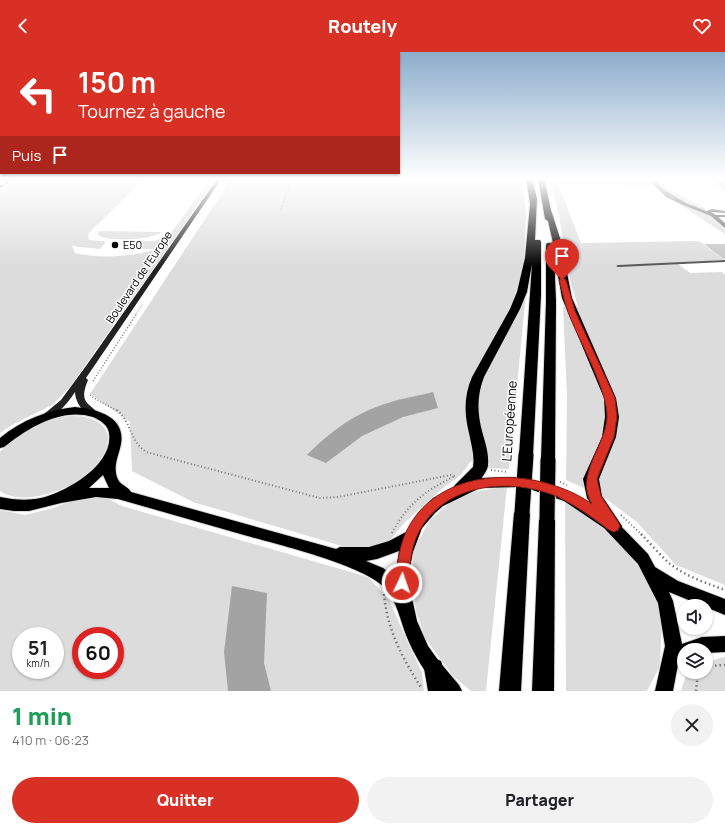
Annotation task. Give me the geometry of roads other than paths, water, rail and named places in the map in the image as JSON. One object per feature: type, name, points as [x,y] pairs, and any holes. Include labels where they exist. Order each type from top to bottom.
[{"type":"highway","points":[[460,489],[480,470],[481,455],[471,412],[473,391],[478,377],[515,309],[522,292],[529,258],[533,208]]},
{"type":"highway","name":"L'Européenne","points":[[510,682],[538,254],[535,208]]},
{"type":"highway","points":[[548,208],[556,238],[562,280],[568,303],[610,398],[612,417],[608,437],[592,479],[595,498],[616,520]]},
{"type":"highway","points":[[543,687],[551,301],[549,212]]},
{"type":"highway","points":[[434,668],[439,691]]},
{"type":"main road","name":"Boulevard de l'Europe","points":[[42,418],[64,402],[199,208]]},
{"type":"main road","name":"Boulevard de l'Europe","points":[[89,368],[81,384],[79,395],[82,404],[93,413]]},
{"type":"main road","points":[[0,444],[17,430],[42,418],[72,412],[93,413],[103,417],[112,426],[116,438],[109,468],[110,481],[116,488],[138,499]]},
{"type":"main road","points":[[56,498],[73,490],[93,476],[104,464],[114,449]]},
{"type":"main road","points":[[453,691],[434,668],[416,640],[404,604],[402,570],[405,552],[411,536],[422,517],[433,505],[446,496],[460,489],[481,483],[498,481],[532,484],[550,489],[574,499],[597,513],[616,520],[651,570],[661,589],[670,615],[673,636],[677,644]]},
{"type":"main road","points":[[0,502],[10,505],[26,505],[56,498],[96,492],[107,492],[138,499],[329,554],[373,571],[392,584],[404,604]]},
{"type":"main road","points":[[329,554],[353,556],[376,553],[388,550],[411,536]]},
{"type":"main road","points":[[651,570],[673,586],[725,607]]},
{"type":"main road","points":[[713,644],[725,644]]},
{"type":"main road","points":[[664,691],[677,661]]},
{"type":"street","points":[[692,208],[710,214],[725,225]]},
{"type":"street","points":[[710,214],[724,214],[725,225]]},
{"type":"lane","points":[[618,266],[725,261]]},
{"type":"place","name":"E50","points":[[115,245]]}]
